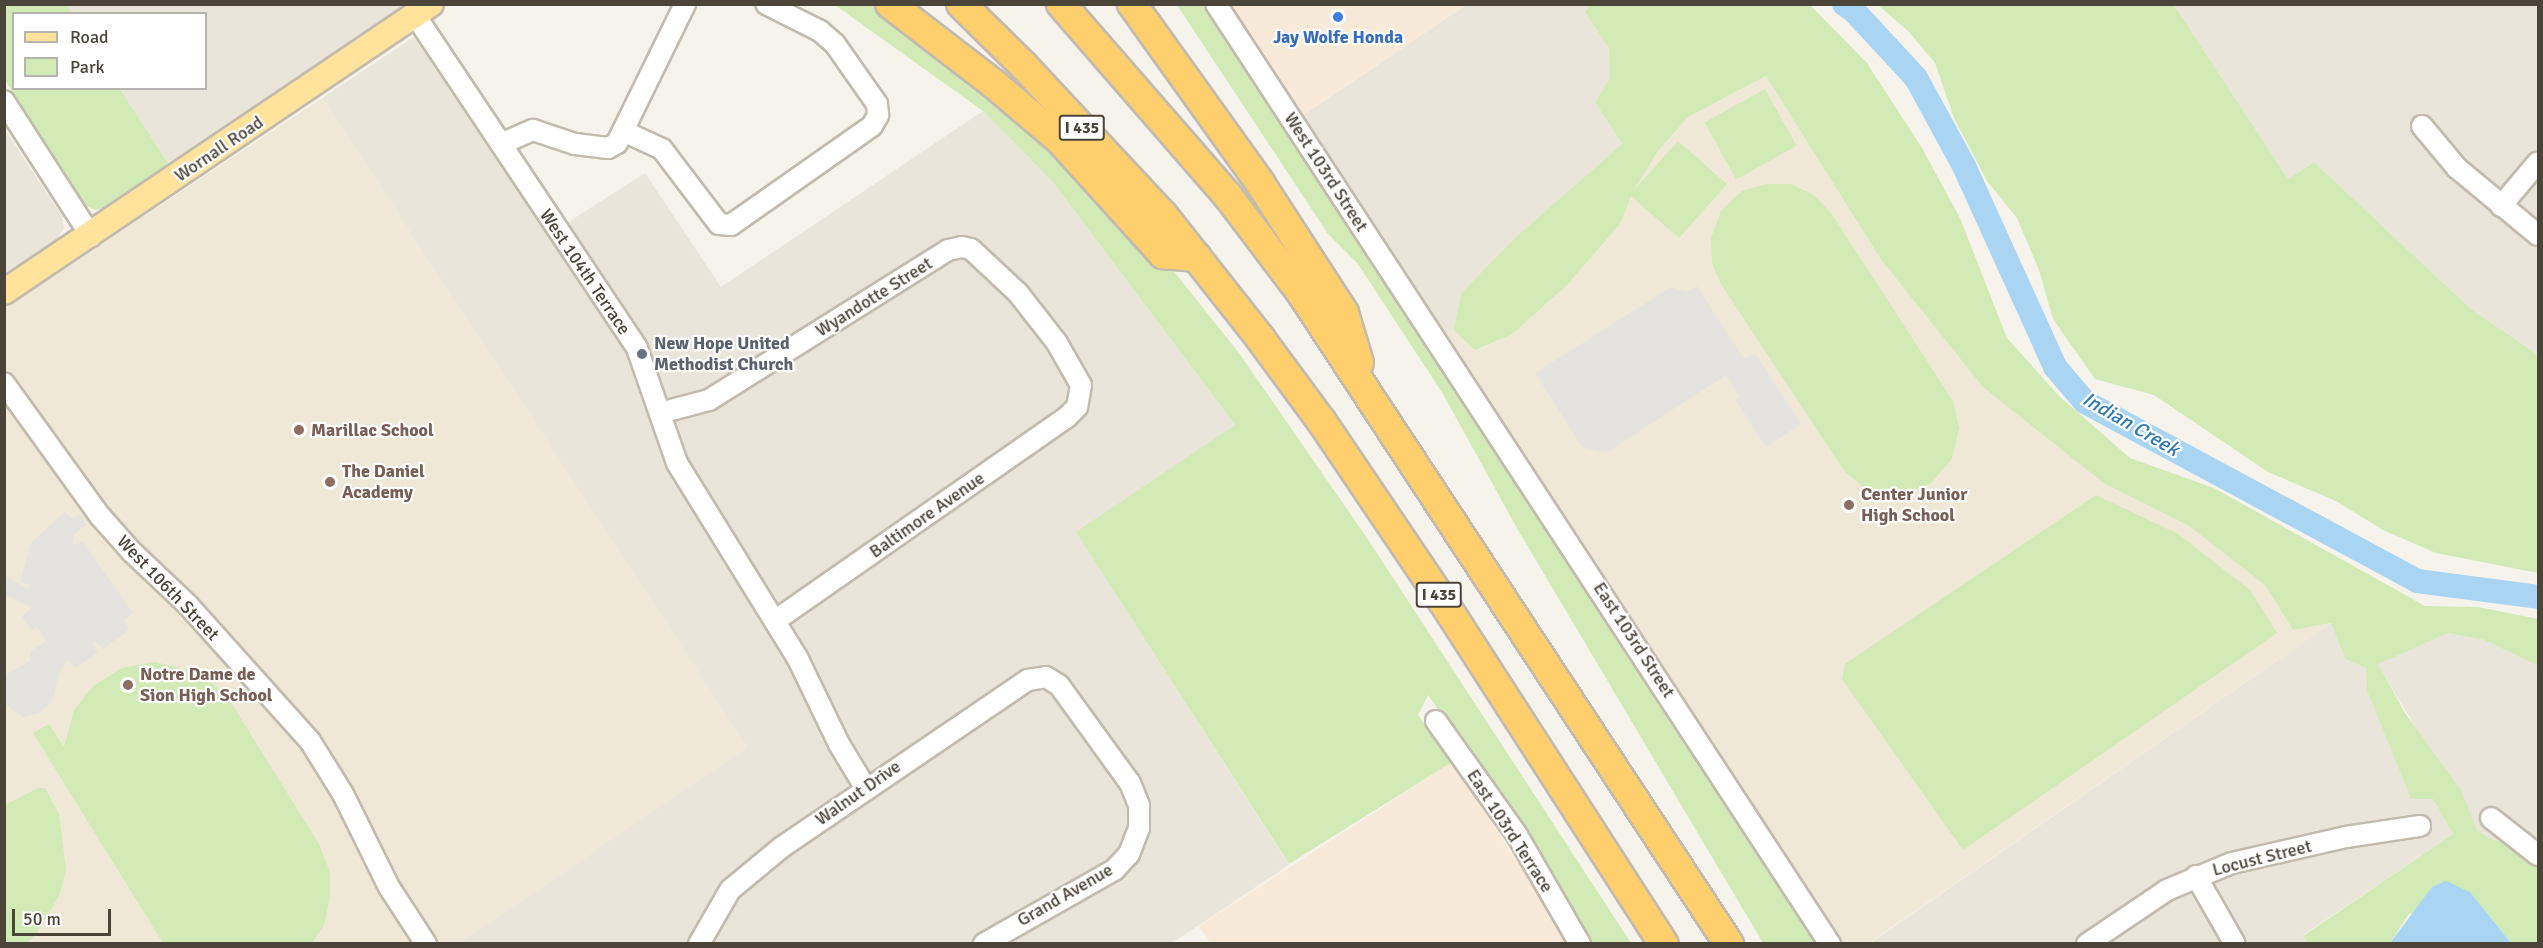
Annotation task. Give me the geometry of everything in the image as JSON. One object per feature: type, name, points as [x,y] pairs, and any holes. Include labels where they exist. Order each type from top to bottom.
[{"type":"highway","points":[[890,4],[1060,140],[1163,254],[1197,257]]},
{"type":"highway","name":"I 435","points":[[961,4],[1098,144],[1197,257],[1322,422],[1513,707],[1664,944]]},
{"type":"highway","name":"I 435","points":[[1061,4],[1228,196],[1302,294],[1729,944]]},
{"type":"highway","points":[[1132,4],[1260,183],[1344,313],[1367,391]]},
{"type":"main road","name":"Wornall Road","points":[[4,292],[91,236],[423,10]]},
{"type":"street","points":[[501,144],[533,130],[575,144],[608,148],[617,143],[686,4]]},
{"type":"street","points":[[623,131],[662,148],[719,224],[731,225],[872,126],[878,115],[877,104],[835,44],[820,31],[766,4]]},
{"type":"street","name":"West 103rd Street","points":[[1216,4],[1436,339]]},
{"type":"street","name":"West 104th Terrace","points":[[423,10],[501,144],[637,348],[676,463],[775,621],[818,697],[839,744],[865,787]]},
{"type":"street","points":[[7,111],[91,236]]},
{"type":"street","points":[[2422,126],[2457,168],[2538,235]]},
{"type":"street","points":[[2501,206],[2538,162]]},
{"type":"street","name":"Wyandotte Street","points":[[660,413],[709,400],[948,250],[962,247]]},
{"type":"street","name":"Baltimore Avenue","points":[[775,621],[1077,407],[1081,385],[1057,342],[1018,293],[971,249],[962,247]]},
{"type":"street","name":"East 103rd Street","points":[[1436,339],[1830,944]]},
{"type":"street","name":"West 106th Street","points":[[4,383],[119,538],[188,605],[310,741],[343,794],[389,887],[426,944]]},
{"type":"street","name":"Walnut Drive","points":[[699,944],[730,890],[782,847],[865,787],[1028,680],[1046,677],[1059,686],[1130,783],[1139,805],[1136,838]]},
{"type":"street","name":"East 103rd Terrace","points":[[1436,721],[1517,835],[1580,944]]},
{"type":"street","points":[[2491,818],[2538,855]]},
{"type":"street","name":"Locust Street","points":[[2087,944],[2167,890],[2232,862],[2346,837],[2420,826]]},
{"type":"street","name":"Grand Avenue","points":[[984,944],[1114,870],[1129,854],[1136,838]]},
{"type":"street","points":[[2196,876],[2235,944]]},
{"type":"shaded area","points":[[66,5],[405,5],[170,166],[121,90],[207,90],[207,12],[71,12]]},
{"type":"shaded area","points":[[1230,5],[1466,5],[1302,116]]},
{"type":"shaded area","points":[[1466,5],[1590,5],[1585,12],[1609,49],[1610,78],[1595,102],[1622,144],[1519,234],[1461,293],[1454,330],[1440,334],[1302,116]]},
{"type":"shaded area","points":[[2174,5],[2538,5],[2538,355],[2471,309],[2314,162],[2288,179]]},
{"type":"shaded area","points":[[414,37],[420,40],[548,235],[645,173],[721,287],[983,111],[1052,181],[1235,425],[1077,533],[1289,865],[1172,943],[459,943],[747,747],[322,98]]},
{"type":"shaded area","name":"Center Junior High School","points":[[1766,76],[1880,258],[2105,484],[2189,526],[2265,585],[2293,630],[2331,623],[1869,943],[1837,943],[1440,334],[1454,330],[1476,350],[1511,335],[1566,286],[1658,151],[1688,117]]},
{"type":"shaded area","name":"The Daniel Academy","points":[[322,98],[747,747],[459,943],[433,943],[395,883],[323,743],[125,530],[48,433],[5,369],[4,309]]},
{"type":"shaded area","points":[[4,128],[62,216],[64,229],[56,240],[5,274]]},
{"type":"shaded area","points":[[1697,286],[1744,359],[1755,353],[1801,424],[1766,447],[1735,399],[1739,396],[1726,375],[1606,453],[1582,447],[1535,373],[1671,287],[1687,292]]},
{"type":"shaded area","name":"Notre Dame de Sion High School","points":[[4,398],[78,500],[282,718],[320,771],[384,893],[417,943],[5,943]]},
{"type":"shaded area","points":[[65,511],[71,518],[78,514],[87,524],[74,535],[72,545],[83,542],[133,613],[124,620],[129,630],[103,649],[95,641],[92,644],[98,652],[76,668],[67,661],[59,673],[52,702],[39,713],[23,717],[5,704],[5,675],[30,661],[31,651],[46,641],[37,627],[31,631],[22,616],[32,607],[5,595],[5,575],[28,589],[29,585],[20,582],[31,543]]},
{"type":"shaded area","points":[[2331,623],[2345,659],[2366,668],[2368,690],[2411,799],[2433,799],[2453,834],[2303,935],[2307,943],[1869,944]]},
{"type":"shaded area","points":[[2448,633],[2484,640],[2538,666],[2538,868],[2510,843],[2490,839],[2477,830],[2377,663]]},
{"type":"shaded area","points":[[1452,762],[1570,943],[1211,944],[1199,926]]},
{"type":"green space","points":[[5,4],[66,5],[71,12],[12,12],[12,90],[121,90],[170,166],[111,205],[96,210],[83,205],[5,80]]},
{"type":"green space","points":[[1809,4],[1867,63],[1922,148],[1960,218],[2007,338],[2059,396],[2130,458],[2214,488],[2425,606],[2478,607],[2538,619],[2538,666],[2484,640],[2448,633],[2378,664],[2405,713],[2461,790],[2477,830],[2490,839],[2510,843],[2538,868],[2538,943],[2511,943],[2470,892],[2409,914],[2390,943],[2307,943],[2303,936],[2453,834],[2433,799],[2411,799],[2367,690],[2366,668],[2345,659],[2331,623],[2293,630],[2265,585],[2189,526],[2105,484],[1983,387],[1880,258],[1766,76],[1688,117],[1658,151],[1633,191],[1678,141],[1727,184],[1679,238],[1631,196],[1620,224],[1566,286],[1511,335],[1475,350],[1454,330],[1461,293],[1519,234],[1622,144],[1595,102],[1610,78],[1609,49],[1585,12],[1590,5]]},
{"type":"green space","points":[[835,5],[872,5],[985,88],[1164,259],[1239,353],[1369,541],[1631,943],[1591,943],[1543,859],[1428,695],[1418,715],[1452,762],[1289,864],[1076,532],[1235,425],[1052,181],[983,111]]},
{"type":"green space","points":[[1177,5],[1202,5],[1818,943],[1763,943],[1518,530],[1443,394],[1358,264],[1328,234]]},
{"type":"green space","points":[[1878,5],[2174,5],[2288,179],[2314,162],[2471,309],[2538,355],[2538,573],[2436,553],[2383,530],[2336,501],[2268,472],[2154,395],[2095,379],[2053,319],[2039,270],[2017,218],[1987,181],[1954,118],[1935,63],[1908,31]]},
{"type":"green space","points":[[1765,89],[1797,146],[1736,179],[1705,122]]},
{"type":"green space","points":[[1766,184],[1791,184],[1814,195],[1831,213],[1953,401],[1959,428],[1952,459],[1930,484],[1899,495],[1867,490],[1845,472],[1721,284],[1712,263],[1711,238],[1721,211],[1742,191]]},
{"type":"green space","points":[[2096,495],[2178,534],[2250,590],[2277,633],[1963,850],[1842,679],[1845,664]]},
{"type":"green space","points":[[155,662],[197,672],[225,693],[319,844],[330,872],[330,898],[324,925],[312,943],[163,943],[33,733],[49,724],[64,747],[74,710],[93,686],[122,668]]},
{"type":"green space","points":[[38,788],[45,788],[59,814],[66,870],[59,896],[35,936],[26,943],[5,943],[5,805]]},
{"type":"water","points":[[2446,881],[2470,892],[2511,943],[2390,943],[2432,887]]},
{"type":"waterway","name":"Indian Creek","points":[[1844,4],[1854,11],[1916,78],[1964,166],[2055,367],[2085,402],[2417,581],[2538,597]]},
{"type":"place","name":"Jay Wolfe Honda","points":[[1338,17]]},
{"type":"place","name":"New Hope United Methodist Church","points":[[642,354]]},
{"type":"place","name":"Marillac School","points":[[299,430]]},
{"type":"place","name":"The Daniel Academy","points":[[330,482]]},
{"type":"place","name":"Center Junior High School","points":[[1849,505]]},
{"type":"place","name":"Notre Dame de Sion High School","points":[[128,685]]}]
